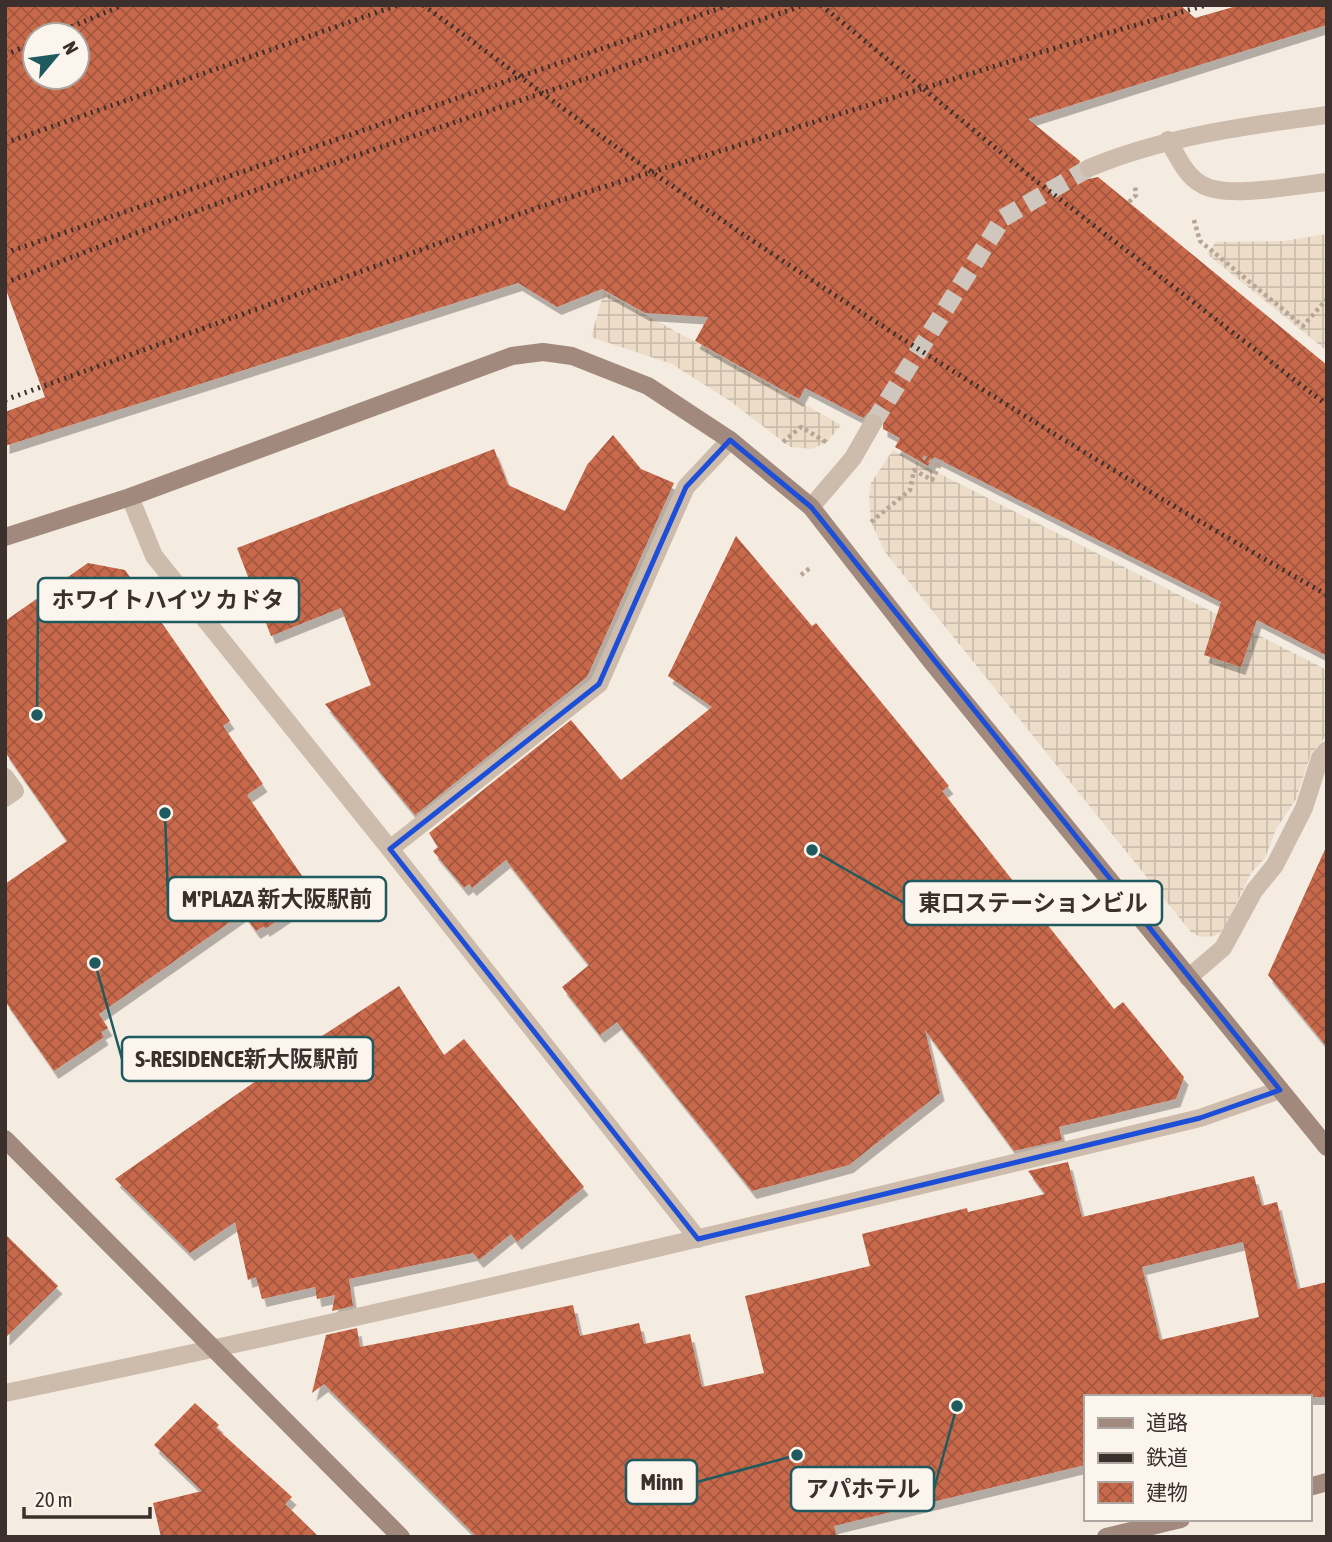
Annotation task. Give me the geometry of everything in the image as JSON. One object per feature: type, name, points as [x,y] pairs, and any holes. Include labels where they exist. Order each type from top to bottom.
[{"type":"street","points":[[1089,169],[1167,140],[1218,129],[1327,115]]},
{"type":"street","points":[[1167,140],[1188,172],[1201,184],[1221,192],[1327,183]]},
{"type":"street","points":[[5,537],[130,498],[513,356],[543,352],[572,356],[648,386],[730,440],[811,507],[1188,978],[1327,1147]]},
{"type":"street","points":[[811,507],[853,458],[873,423]]},
{"type":"street","points":[[390,849],[599,684],[686,488],[730,440]]},
{"type":"street","points":[[130,498],[154,556],[390,849],[698,1240]]},
{"type":"street","points":[[1188,978],[1232,937],[1254,891],[1275,865],[1291,836],[1320,758],[1327,750]]},
{"type":"street","points":[[5,777],[15,791],[5,797]]},
{"type":"street","points":[[5,1393],[212,1350],[698,1240],[1200,1118],[1280,1090]]},
{"type":"street","points":[[5,1139],[401,1537]]},
{"type":"street","points":[[1106,1537],[1173,1521]]},
{"type":"path","points":[[1129,202],[1136,195],[1135,186]]},
{"type":"path","points":[[1194,220],[1200,241],[1303,326],[1327,299]]},
{"type":"path","points":[[783,442],[801,427],[827,442]]},
{"type":"path","points":[[872,522],[910,490],[914,470],[932,480],[941,463],[923,457]]},
{"type":"path","points":[[801,575],[810,568]]},
{"type":"highlighted area","points":[[730,440],[811,507],[1280,1090],[1200,1118],[698,1239],[390,849],[599,684],[686,487]]},
{"type":"shaded area","points":[[1327,234],[1327,351],[1207,254],[1216,242],[1284,241]]},
{"type":"shaded area","points":[[604,292],[841,425],[827,442],[812,449],[790,447],[730,401],[672,364],[591,337]]},
{"type":"shaded area","points":[[893,450],[1327,670],[1327,735],[1311,754],[1296,799],[1276,829],[1265,858],[1251,873],[1224,929],[1215,936],[1200,937],[1191,932],[885,552],[871,522],[869,495],[871,483]]},
{"type":"building","points":[[5,5],[1180,5],[1195,18],[1240,5],[1327,5],[1327,25],[1028,119],[1080,161],[1078,167],[1081,176],[1088,179],[1098,177],[1327,365],[1327,656],[1257,620],[1241,667],[1204,655],[1221,602],[934,457],[928,466],[895,447],[900,438],[883,429],[883,418],[878,413],[868,413],[863,418],[805,388],[799,399],[770,383],[695,341],[708,317],[645,313],[602,289],[557,307],[518,283],[5,446],[5,412],[45,397],[5,287]]},
{"type":"building","points":[[613,435],[641,469],[674,483],[587,677],[415,815],[325,704],[371,685],[341,608],[271,636],[237,548],[494,449],[508,485],[565,511],[587,465]]},
{"type":"building","points":[[736,536],[812,626],[816,623],[949,786],[942,791],[1114,1009],[1123,1002],[1184,1077],[1176,1099],[1059,1127],[1062,1140],[1014,1151],[925,1030],[940,1093],[849,1165],[752,1191],[617,1022],[600,1035],[562,987],[589,965],[506,860],[472,888],[469,884],[464,888],[433,851],[438,847],[429,833],[571,720],[621,780],[712,707],[668,676]]},
{"type":"building","points":[[88,563],[125,570],[230,721],[223,726],[263,784],[247,795],[313,892],[308,896],[310,899],[265,929],[264,926],[256,931],[243,913],[99,1014],[108,1028],[101,1032],[104,1037],[54,1071],[5,1001],[5,884],[67,841],[5,752],[5,621]]},
{"type":"building","points":[[1327,845],[1327,1047],[1268,975]]},
{"type":"building","points":[[399,986],[444,1055],[464,1039],[584,1187],[517,1242],[511,1234],[479,1260],[473,1253],[349,1279],[353,1306],[332,1311],[335,1295],[317,1299],[315,1287],[262,1299],[256,1277],[248,1280],[235,1222],[190,1253],[115,1179],[302,1049]]},
{"type":"building","points":[[1068,1162],[1082,1217],[1254,1176],[1262,1206],[1277,1202],[1298,1289],[1327,1282],[1327,1397],[1084,1395],[1084,1465],[834,1526],[837,1537],[477,1537],[324,1384],[312,1393],[326,1335],[357,1328],[360,1347],[573,1305],[580,1336],[639,1323],[644,1344],[690,1334],[702,1387],[764,1373],[745,1296],[870,1266],[862,1234],[967,1208],[968,1212],[1045,1194],[1028,1171]],"holes":[[[1243,1242],[1259,1317],[1160,1340],[1142,1267]]]},
{"type":"building","points":[[5,1234],[58,1286],[5,1338]]},
{"type":"building","points":[[195,1403],[219,1425],[216,1428],[292,1497],[285,1504],[319,1537],[161,1537],[153,1503],[202,1491],[154,1445]]},
{"type":"tunnel","points":[[873,423],[1003,218],[1089,168]]},
{"type":"railway","points":[[85,21],[123,5]]},
{"type":"railway","points":[[5,143],[398,5]]},
{"type":"railway","points":[[423,5],[634,160],[827,290],[1158,497],[1327,595]]},
{"type":"railway","points":[[5,253],[729,5]]},
{"type":"railway","points":[[5,283],[303,174],[804,5]]},
{"type":"railway","points":[[821,5],[1031,177],[1327,405]]},
{"type":"railway","points":[[5,400],[542,206],[1031,55],[1206,5]]},
{"type":"railway","points":[[5,55],[21,48]]},
{"type":"place","name":"ホワイトハイツ カドタ","points":[[37,715]]},
{"type":"place","name":"M'PLAZA 新大阪駅前","points":[[165,813]]},
{"type":"place","name":"東口ステーションビル","points":[[812,850]]},
{"type":"place","name":"S-RESIDENCE新大阪駅前","points":[[95,963]]},
{"type":"place","name":"アパホテル","points":[[957,1406]]},
{"type":"place","name":"Minn","points":[[797,1455]]}]
